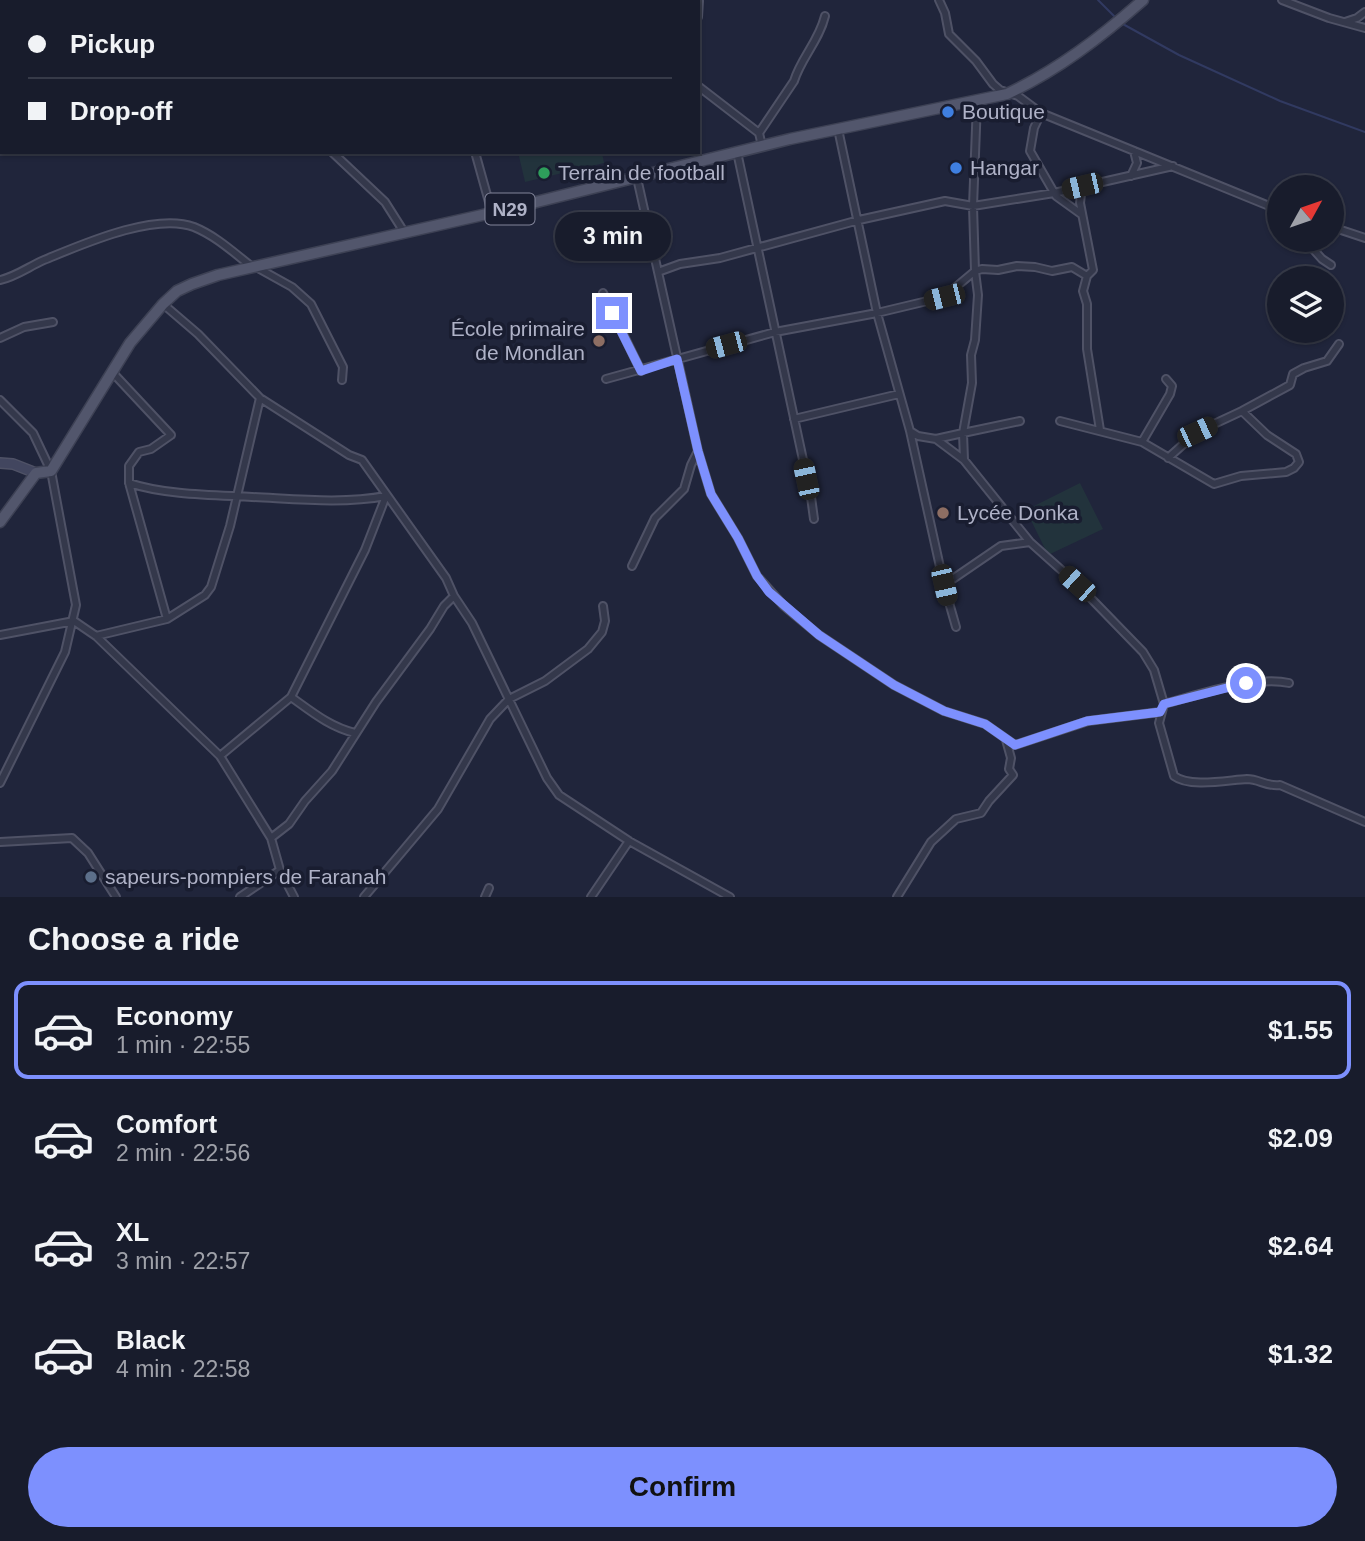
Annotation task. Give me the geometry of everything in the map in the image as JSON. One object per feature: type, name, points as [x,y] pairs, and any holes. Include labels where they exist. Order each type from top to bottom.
[{"type":"main road","name":"N29","points":[[51,471],[130,343],[163,304],[177,291],[192,284],[253,266],[492,213],[762,146],[1007,94],[1076,55],[1143,0]]},
{"type":"main road","points":[[0,522],[36,473],[51,471]]},
{"type":"street","points":[[939,0],[949,34],[976,61],[993,84],[1007,94],[1018,96],[1041,113],[1267,205]]},
{"type":"street","points":[[1282,0],[1365,27]]},
{"type":"street","points":[[1343,22],[1357,18],[1365,12]]},
{"type":"street","points":[[759,133],[794,82],[797,72],[821,32],[825,16]]},
{"type":"street","points":[[700,88],[759,133],[762,146]]},
{"type":"street","points":[[964,460],[963,433],[972,383],[971,355],[975,340],[978,295],[972,206],[977,102]]},
{"type":"street","points":[[1041,113],[1034,128],[1030,151],[1054,193],[1082,215]]},
{"type":"street","points":[[838,129],[877,313],[910,431],[956,627]]},
{"type":"street","points":[[1132,176],[1137,163],[1134,151]]},
{"type":"street","points":[[737,152],[814,519]]},
{"type":"street","points":[[334,154],[386,202],[404,232]]},
{"type":"street","points":[[476,154],[492,213]]},
{"type":"street","points":[[658,272],[680,264],[720,258],[859,220],[945,201],[972,206],[1054,193],[1173,166]]},
{"type":"street","points":[[637,178],[698,451],[711,494],[757,576],[777,599],[819,635],[894,685],[944,711],[985,724],[1015,745],[1087,721],[1160,712]]},
{"type":"street","points":[[1082,186],[1080,203],[1093,270],[1087,276],[1083,291],[1087,304],[1087,349],[1100,430]]},
{"type":"street","points":[[0,280],[92,240],[132,228],[166,224],[191,226],[217,239],[253,266],[292,287],[311,304],[343,367],[342,380]]},
{"type":"street","points":[[1344,231],[1365,238]]},
{"type":"street","points":[[1316,252],[1331,265]]},
{"type":"street","points":[[606,379],[775,332],[944,297],[975,271],[1026,267],[1052,271],[1072,267],[1087,276]]},
{"type":"street","points":[[603,293],[641,371]]},
{"type":"street","points":[[163,304],[198,334],[260,398],[349,455],[362,460],[446,578],[472,623],[547,778],[559,795],[629,841],[730,897]]},
{"type":"street","points":[[0,338],[24,327],[52,322]]},
{"type":"street","points":[[1168,458],[1197,432],[1290,385],[1293,374],[1327,361],[1339,344]]},
{"type":"street","points":[[113,373],[171,435],[151,449],[139,452],[129,466],[129,483],[167,620]]},
{"type":"street","points":[[1142,442],[1170,394],[1172,386],[1166,379]]},
{"type":"street","points":[[794,419],[899,394]]},
{"type":"street","points":[[96,636],[167,620],[205,595],[211,587],[230,526],[260,398]]},
{"type":"street","points":[[0,400],[33,433],[51,471],[76,605],[65,652],[0,783]]},
{"type":"street","points":[[1060,421],[1142,442],[1214,484],[1241,476],[1286,472],[1294,468],[1299,462],[1296,454],[1267,435],[1242,411]]},
{"type":"street","points":[[910,431],[918,436],[936,439],[1020,421]]},
{"type":"street","points":[[936,439],[964,460],[1030,542],[1077,584],[1143,652],[1154,670],[1164,704],[1158,723],[1172,773],[1180,780],[1230,782],[1251,779],[1271,786],[1280,785],[1365,822]]},
{"type":"street","points":[[632,566],[655,518],[684,489],[698,451]]},
{"type":"street","points":[[0,463],[13,464],[36,473]]},
{"type":"street","points":[[129,483],[160,489],[235,496],[366,500],[386,496]]},
{"type":"street","points":[[220,756],[291,697],[365,550],[386,496]]},
{"type":"street","points":[[944,585],[1001,546],[1030,542]]},
{"type":"street","points":[[271,838],[289,824],[332,771],[355,733],[444,606],[454,596]]},
{"type":"street","points":[[364,897],[438,809],[490,719],[509,699],[545,681],[588,649],[602,632],[605,621],[603,606]]},
{"type":"street","points":[[0,635],[74,621],[96,636],[220,756],[271,838],[280,870],[294,897]]},
{"type":"street","points":[[1164,704],[1246,683],[1279,680],[1289,683]]},
{"type":"street","points":[[291,697],[330,724],[355,733]]},
{"type":"street","points":[[897,897],[931,842],[956,819],[981,813],[1013,775],[1009,769],[1011,758],[1006,739]]},
{"type":"street","points":[[0,842],[72,838],[88,853],[116,897]]},
{"type":"street","points":[[591,897],[629,841]]},
{"type":"street","points":[[240,897],[280,870]]},
{"type":"street","points":[[485,897],[489,888]]},
{"type":"street","points":[[712,897],[720,892]]},
{"type":"shaded area","name":"Terrain de football","points":[[518,154],[602,154],[604,163],[525,182]]},
{"type":"shaded area","points":[[1080,483],[1103,529],[1048,555],[1026,510]]},
{"type":"waterway","points":[[1098,0],[1117,19]]},
{"type":"waterway","points":[[1121,23],[1179,55],[1280,101],[1365,132]]},
{"type":"place","name":"Boutique","points":[[948,112]]},
{"type":"place","name":"Hangar","points":[[956,168]]},
{"type":"place","name":"Terrain de football","points":[[544,173]]},
{"type":"place","name":"École primaire de Mondlan","points":[[599,341]]},
{"type":"place","name":"Lycée Donka","points":[[943,513]]},
{"type":"place","name":"sapeurs-pompiers de Faranah","points":[[91,877]]},
{"type":"route","points":[[612,313],[641,371],[677,359],[698,451],[711,494],[757,576],[769,592],[819,635],[894,685],[944,711],[985,724],[1015,745],[1087,721],[1160,712],[1164,704],[1246,683]]}]
